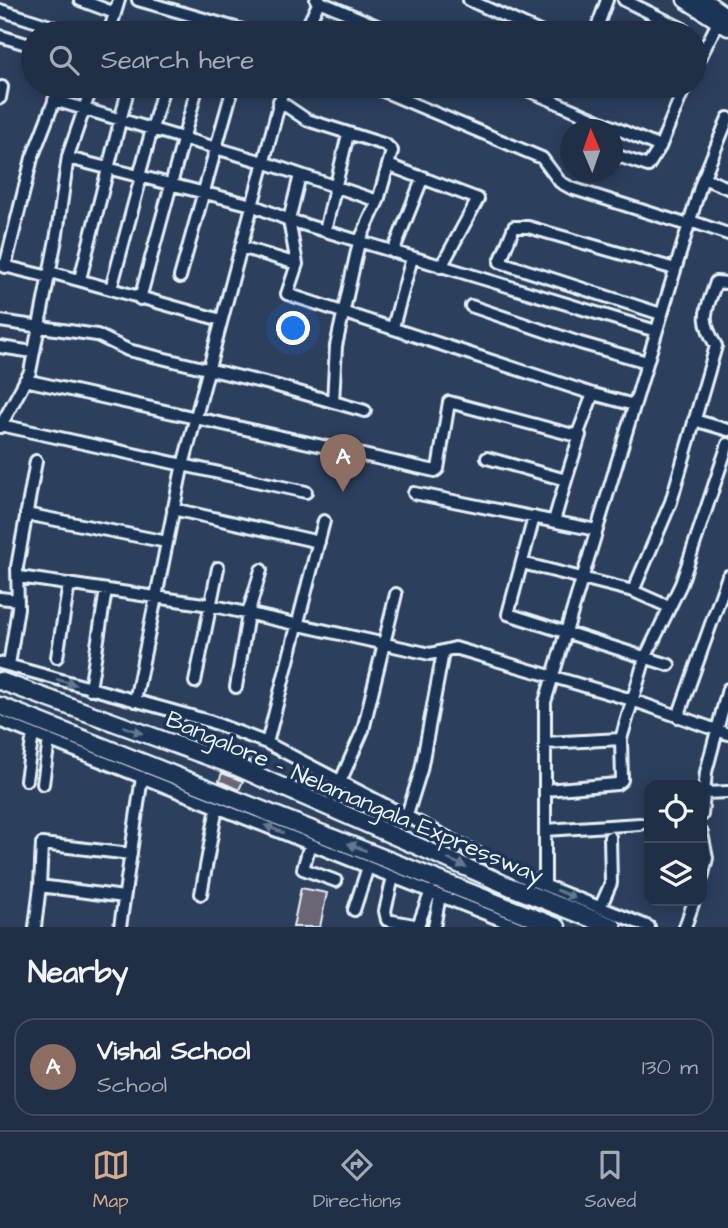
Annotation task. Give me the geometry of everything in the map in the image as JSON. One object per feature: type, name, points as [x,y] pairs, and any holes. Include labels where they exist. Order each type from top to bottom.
[{"type":"highway","name":"Bangalore - Nelamangala Expressway","points":[[0,681],[237,767],[511,887],[613,927]]},
{"type":"highway","name":"Bangalore - Nelamangala Expressway","points":[[0,706],[557,927]]},
{"type":"main road","points":[[685,0],[725,22]]},
{"type":"main road","points":[[704,0],[725,22]]},
{"type":"street","points":[[80,0],[115,13]]},
{"type":"street","points":[[113,21],[120,0]]},
{"type":"street","points":[[138,0],[211,21]]},
{"type":"street","points":[[309,21],[318,0],[366,21]]},
{"type":"street","points":[[469,0],[515,21]]},
{"type":"street","points":[[599,21],[607,0]]},
{"type":"street","points":[[624,0],[667,21]]},
{"type":"street","points":[[0,10],[34,21]]},
{"type":"street","points":[[707,50],[725,22]]},
{"type":"street","points":[[0,36],[21,42]]},
{"type":"street","points":[[0,99],[2,87]]},
{"type":"street","points":[[88,98],[68,158],[33,352],[25,380],[0,426],[306,492]]},
{"type":"street","points":[[80,279],[126,98]]},
{"type":"street","points":[[110,289],[161,98]]},
{"type":"street","points":[[140,299],[193,98]]},
{"type":"street","points":[[180,276],[206,193],[230,98]]},
{"type":"street","points":[[135,701],[183,465],[280,98]]},
{"type":"street","points":[[400,98],[542,158],[560,182],[571,188],[728,234]]},
{"type":"street","points":[[546,98],[660,146]]},
{"type":"street","points":[[623,158],[648,166],[660,146],[680,98]]},
{"type":"street","points":[[221,320],[140,299],[80,279],[3,266],[32,158],[54,100],[263,162],[378,201]]},
{"type":"street","points":[[279,102],[307,120],[391,148],[378,201],[359,242],[337,346],[333,402]]},
{"type":"street","points":[[545,885],[545,702],[703,178],[723,142],[728,118]]},
{"type":"street","points":[[325,231],[348,134]]},
{"type":"street","points":[[68,158],[252,205],[359,242],[656,331]]},
{"type":"street","points":[[388,165],[478,199],[441,267]]},
{"type":"street","points":[[300,175],[289,220],[297,264],[287,294],[634,405]]},
{"type":"street","points":[[393,252],[423,177]]},
{"type":"street","points":[[703,178],[728,188]]},
{"type":"street","points":[[661,314],[500,262],[505,245],[514,227],[528,227],[675,269]]},
{"type":"street","points":[[241,247],[297,264]]},
{"type":"street","points":[[393,327],[412,258]]},
{"type":"street","points":[[634,591],[671,502],[716,346],[705,328],[704,320],[716,282],[720,280],[728,283]]},
{"type":"street","points":[[471,306],[580,343],[647,362]]},
{"type":"street","points":[[0,321],[97,335],[128,350],[208,368],[365,411]]},
{"type":"street","points":[[0,347],[33,352]]},
{"type":"street","points":[[25,380],[435,471],[438,469],[449,402],[580,435]]},
{"type":"street","points":[[554,521],[593,394]]},
{"type":"street","points":[[0,398],[14,401]]},
{"type":"street","points":[[694,421],[728,429]]},
{"type":"street","points":[[545,790],[620,783],[621,739],[645,657],[681,584],[728,444]]},
{"type":"street","points":[[487,458],[566,480]]},
{"type":"street","points":[[36,461],[17,567],[18,600],[5,664],[209,721],[267,743],[545,885],[649,927]]},
{"type":"street","points":[[414,493],[596,530]]},
{"type":"street","points":[[173,509],[319,542]]},
{"type":"street","points":[[26,514],[167,542]]},
{"type":"street","points":[[534,517],[508,614],[669,665]]},
{"type":"street","points":[[267,743],[324,521]]},
{"type":"street","points":[[522,563],[634,591],[669,607]]},
{"type":"street","points":[[195,682],[218,568]]},
{"type":"street","points":[[236,687],[248,614],[261,570]]},
{"type":"street","points":[[678,717],[728,576]]},
{"type":"street","points":[[19,577],[210,605],[430,654],[455,648],[632,700],[728,734]]},
{"type":"street","points":[[57,657],[69,584]]},
{"type":"street","points":[[90,689],[106,590]]},
{"type":"street","points":[[341,780],[363,730],[396,594]]},
{"type":"street","points":[[0,598],[18,600]]},
{"type":"street","points":[[407,815],[421,770],[443,652]]},
{"type":"street","points":[[706,780],[715,729],[728,689]]},
{"type":"street","points":[[0,721],[519,927]]},
{"type":"street","points":[[26,780],[33,734]]},
{"type":"street","points":[[545,743],[621,739]]},
{"type":"street","points":[[43,784],[49,740]]},
{"type":"street","points":[[120,927],[142,777]]},
{"type":"street","points":[[707,793],[728,792]]},
{"type":"street","points":[[201,894],[217,807]]},
{"type":"street","points":[[545,830],[640,824]]},
{"type":"street","points":[[600,908],[611,883],[610,837]]},
{"type":"street","points":[[35,927],[43,844],[131,854]]},
{"type":"street","points":[[310,844],[303,869],[335,881]]},
{"type":"street","points":[[354,910],[368,867]]},
{"type":"street","points":[[393,877],[385,911],[387,920],[414,925],[419,923],[435,894]]},
{"type":"street","points":[[40,886],[124,897]]},
{"type":"street","points":[[434,927],[435,894]]},
{"type":"street","points":[[684,927],[692,906]]},
{"type":"building","points":[[233,746],[254,754],[251,762],[230,753]]},
{"type":"building","points":[[222,773],[243,781],[239,790],[219,781]]},
{"type":"building","points":[[301,888],[327,893],[320,927],[293,927]]},
{"type":"place","name":"Vishal School","points":[[343,492]]}]
